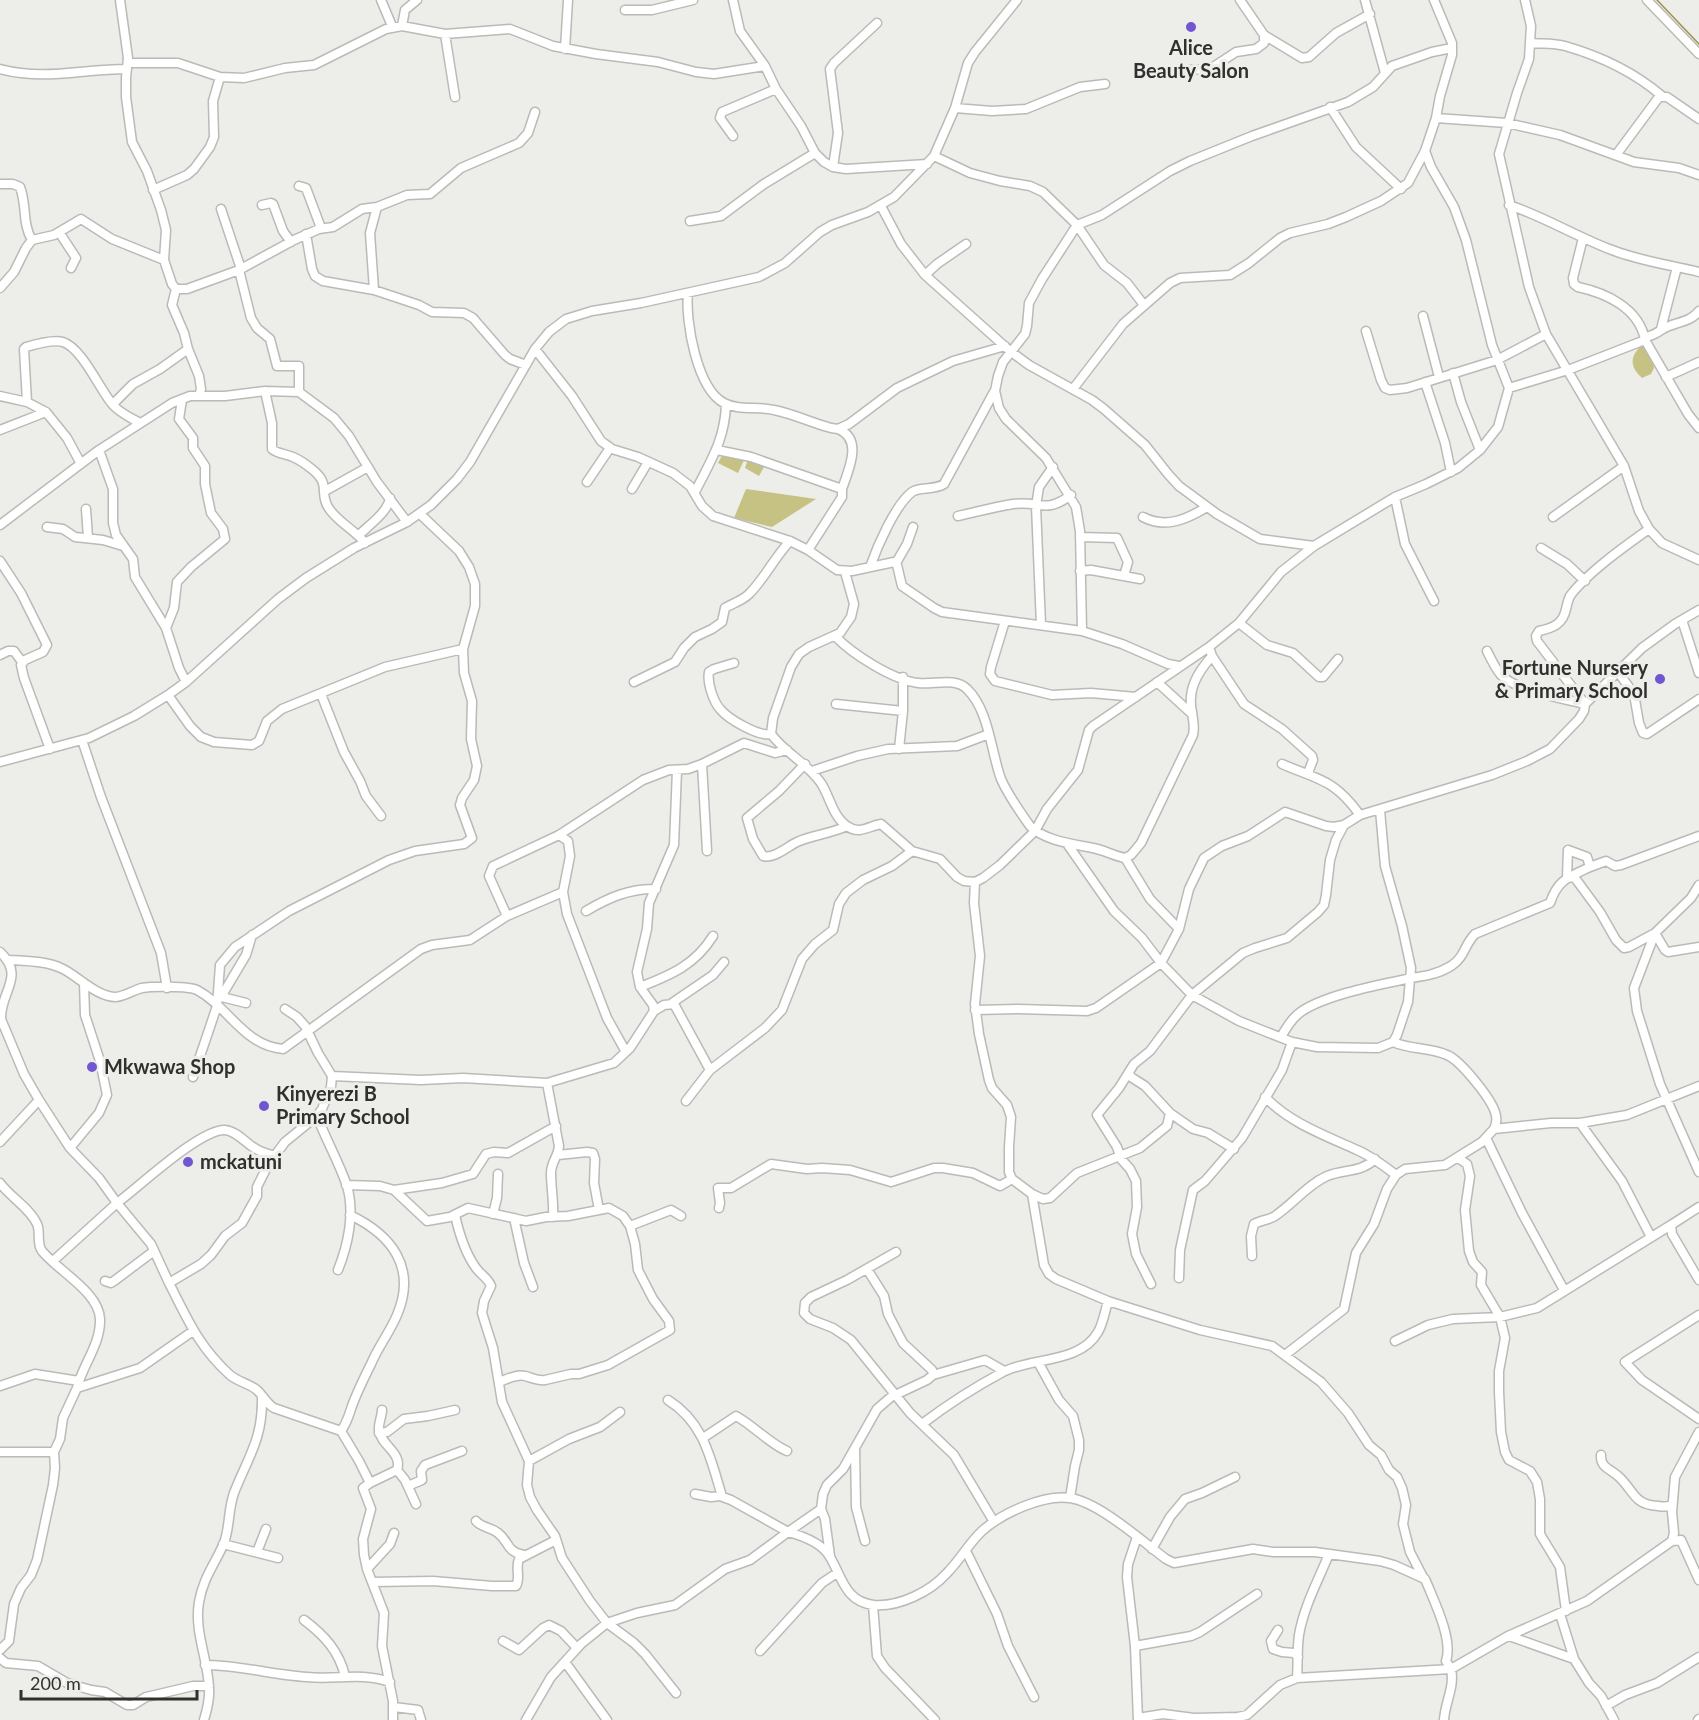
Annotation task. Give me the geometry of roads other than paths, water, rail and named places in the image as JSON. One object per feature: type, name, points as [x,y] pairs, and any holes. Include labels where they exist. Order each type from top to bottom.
[{"type":"street","points":[[120,0],[126,30],[126,97],[132,142],[147,171],[161,210],[166,230],[164,260],[172,284],[177,289]]},
{"type":"street","points":[[381,0],[397,26]]},
{"type":"street","points":[[397,26],[405,10],[417,0]]},
{"type":"street","points":[[565,49],[568,0]]},
{"type":"street","points":[[625,10],[652,10],[661,4],[693,0]]},
{"type":"street","points":[[733,0],[740,31],[765,66],[776,89],[801,126],[815,153],[824,162],[833,167],[846,169],[927,164]]},
{"type":"street","points":[[0,762],[82,740],[134,716],[186,682],[278,599],[330,562],[420,513],[445,492],[470,462],[525,364],[556,325],[577,314],[687,293],[745,280],[772,271],[826,229],[881,206],[906,187],[934,156],[955,108],[968,63],[1017,0]]},
{"type":"street","points":[[1240,0],[1264,35],[1306,58],[1336,33],[1370,14]]},
{"type":"street","points":[[1365,0],[1385,73]]},
{"type":"street","points":[[1073,389],[1123,324],[1176,279],[1230,275],[1280,238],[1337,220],[1381,201],[1408,183],[1425,152],[1436,118],[1452,48],[1434,0]]},
{"type":"street","points":[[1525,0],[1531,26],[1530,59],[1507,123],[1499,154],[1529,286],[1546,334],[1624,466],[1649,529],[1662,543],[1699,560]]},
{"type":"street","points":[[1647,0],[1699,54]]},
{"type":"street","points":[[833,167],[838,133],[830,69],[877,23]]},
{"type":"street","points":[[0,69],[18,74],[44,76],[127,66],[178,63],[220,77],[237,79],[285,68],[314,65],[397,26],[446,34],[510,29],[544,44],[565,49],[658,62],[696,72],[714,74],[765,66]]},
{"type":"street","points":[[446,34],[455,98]]},
{"type":"street","points":[[1187,70],[1210,69],[1236,52],[1256,49],[1264,43],[1264,35]]},
{"type":"street","points":[[1532,43],[1563,46],[1628,71],[1699,119]]},
{"type":"street","points":[[838,429],[854,421],[890,393],[911,382],[953,361],[1008,348],[1025,334],[1032,295],[1077,225],[1102,215],[1170,171],[1190,161],[1362,95],[1373,87],[1392,66],[1432,52],[1452,48]]},
{"type":"street","points":[[153,190],[187,175],[210,147],[214,137],[213,101],[220,77]]},
{"type":"street","points":[[955,108],[992,111],[1026,109],[1080,87],[1105,84]]},
{"type":"street","points":[[733,136],[720,118],[722,112],[776,89]]},
{"type":"street","points":[[1616,155],[1654,101],[1662,96]]},
{"type":"street","points":[[1330,107],[1356,147],[1401,189]]},
{"type":"street","points":[[177,289],[187,288],[240,270],[306,234],[321,228],[333,227],[362,210],[377,207],[407,195],[430,194],[461,168],[519,143],[528,133],[535,112]]},
{"type":"street","points":[[1436,118],[1507,123],[1560,135],[1634,162],[1679,168],[1699,175]]},
{"type":"street","points":[[1125,858],[1131,855],[1141,843],[1193,735],[1195,724],[1191,694],[1193,684],[1211,651],[1239,623],[1281,572],[1314,546],[1395,497],[1450,472],[1480,450],[1498,427],[1509,388],[1497,360],[1466,240],[1454,207],[1425,152]]},
{"type":"street","points":[[690,221],[721,216],[764,184],[815,153]]},
{"type":"street","points":[[934,156],[970,173],[1037,188],[1050,196],[1077,225],[1104,265],[1127,283],[1144,305]]},
{"type":"street","points":[[0,184],[13,184],[20,187],[26,227],[32,240]]},
{"type":"street","points":[[299,186],[306,188],[321,228]]},
{"type":"street","points":[[262,205],[273,204],[283,231],[291,242]]},
{"type":"street","points":[[1509,205],[1616,252],[1699,272]]},
{"type":"street","points":[[881,206],[901,244],[925,275],[1008,348],[1045,375],[1092,400],[1118,421],[1145,445],[1171,478],[1207,507],[1264,540],[1314,546]]},
{"type":"street","points":[[374,290],[370,233],[377,207]]},
{"type":"street","points":[[221,209],[240,270],[251,318],[257,328],[272,343],[277,366],[298,366],[299,392]]},
{"type":"street","points":[[0,288],[14,272],[32,240],[59,232],[81,219],[112,239],[164,260]]},
{"type":"street","points":[[59,232],[76,258],[71,268]]},
{"type":"street","points":[[306,234],[308,253],[315,276],[329,282],[374,290],[419,305],[432,312],[464,313],[473,318],[505,355],[525,364]]},
{"type":"street","points":[[1583,238],[1573,282],[1578,287],[1609,298],[1623,306],[1641,325],[1645,338],[1666,377],[1699,428]]},
{"type":"street","points":[[925,275],[966,244]]},
{"type":"street","points":[[1509,388],[1568,370],[1656,335],[1661,329],[1677,267]]},
{"type":"street","points":[[177,289],[172,305],[199,376],[201,389],[199,396]]},
{"type":"street","points":[[687,293],[688,320],[699,369],[709,389],[718,399],[726,404],[770,409],[838,429],[846,432],[852,443],[853,457],[842,489],[842,497],[808,550]]},
{"type":"street","points":[[1661,329],[1688,320],[1699,311]]},
{"type":"street","points":[[1423,316],[1439,377]]},
{"type":"street","points":[[1366,331],[1385,388],[1390,390],[1407,388],[1497,360],[1546,334]]},
{"type":"street","points":[[27,402],[24,348],[58,341],[67,343],[72,348],[97,378],[112,404],[120,412],[140,423]]},
{"type":"street","points":[[870,567],[888,526],[909,495],[916,489],[936,488],[944,484],[994,391],[1008,348]]},
{"type":"street","points":[[112,404],[133,384],[160,369],[188,349]]},
{"type":"street","points":[[536,350],[572,396],[599,438],[610,448],[673,473],[695,492],[702,506],[713,516],[790,542],[844,572],[887,562],[896,563]]},
{"type":"street","points":[[1666,377],[1699,362]]},
{"type":"street","points":[[1453,373],[1461,402],[1480,450]]},
{"type":"street","points":[[1425,382],[1444,443],[1450,472]]},
{"type":"street","points":[[265,391],[272,423],[272,449],[296,458],[324,481],[325,500],[331,511],[365,543]]},
{"type":"street","points":[[0,525],[99,450],[164,408],[190,396],[225,396],[265,391],[299,392],[334,418],[349,436],[377,482],[407,522]]},
{"type":"street","points":[[994,391],[999,408],[1006,419],[1053,467],[1071,495],[1079,516],[1082,631]]},
{"type":"street","points":[[0,396],[27,402],[46,412],[67,438],[81,465]]},
{"type":"street","points":[[166,628],[174,608],[177,582],[190,567],[225,539],[223,529],[212,513],[205,484],[206,466],[193,448],[193,438],[179,419],[182,400]]},
{"type":"street","points":[[695,492],[717,450],[726,404]]},
{"type":"street","points":[[0,430],[46,412]]},
{"type":"street","points":[[586,482],[610,448]]},
{"type":"street","points":[[99,450],[113,489],[114,530],[133,559],[135,577],[166,628],[186,682]]},
{"type":"street","points":[[717,450],[751,457],[842,489]]},
{"type":"street","points":[[632,489],[648,462]]},
{"type":"street","points":[[1553,517],[1624,466]]},
{"type":"street","points":[[325,491],[368,467]]},
{"type":"street","points":[[1041,625],[1036,506],[1039,487],[1053,467]]},
{"type":"street","points":[[958,516],[1015,504],[1055,505],[1071,495]]},
{"type":"street","points":[[1395,497],[1405,544],[1434,601]]},
{"type":"street","points":[[359,535],[385,510],[390,498]]},
{"type":"street","points":[[1143,517],[1151,521],[1170,523],[1187,518],[1207,507]]},
{"type":"street","points":[[86,509],[88,538]]},
{"type":"street","points":[[193,1077],[217,1006],[219,971],[223,959],[235,947],[289,911],[399,856],[470,841],[472,835],[460,804],[476,773],[477,766],[471,739],[472,701],[464,673],[463,649],[476,606],[475,584],[473,575],[453,543],[420,513]]},
{"type":"street","points":[[47,527],[63,529],[72,536],[124,546]]},
{"type":"street","points":[[913,527],[907,544],[896,563],[902,586],[934,608],[942,612],[1082,631],[1122,644],[1168,664],[1179,666]]},
{"type":"street","points":[[1585,704],[1536,636],[1539,631],[1549,629],[1562,620],[1570,596],[1606,561],[1649,529]]},
{"type":"street","points":[[1080,537],[1117,538],[1128,562],[1124,576]]},
{"type":"street","points":[[634,682],[675,662],[695,637],[719,624],[725,608],[749,594],[763,579],[778,554],[790,542]]},
{"type":"street","points":[[1541,548],[1567,564],[1585,581]]},
{"type":"street","points":[[0,561],[21,593],[47,645],[44,652],[22,662]]},
{"type":"street","points":[[1080,571],[1091,570],[1140,579]]},
{"type":"street","points":[[844,572],[855,604],[851,617],[840,633],[821,640],[799,654],[791,667],[773,718],[771,734],[779,744],[808,767],[822,784],[838,817],[852,830],[858,831],[885,825],[912,851],[940,858],[957,877],[967,882],[975,882],[1000,865],[1035,831],[1047,809],[1078,770],[1089,730],[1179,666],[1211,651]]},
{"type":"street","points":[[975,1010],[1087,1011],[1096,1008],[1161,963],[1179,929],[1193,877],[1204,858],[1218,848],[1248,836],[1285,812],[1326,826],[1344,825],[1360,815],[1492,775],[1544,754],[1579,719],[1585,704],[1641,648],[1699,609]]},
{"type":"street","points":[[1682,620],[1699,673]]},
{"type":"street","points":[[1005,621],[991,667],[990,674],[995,681],[1052,695],[1091,693],[1136,697]]},
{"type":"street","points":[[1239,623],[1268,645],[1293,653],[1320,677],[1338,659]]},
{"type":"street","points":[[835,636],[860,658],[903,678],[919,683],[941,682],[965,687],[977,703],[1002,779],[1035,831],[1068,844],[1093,848],[1125,858],[1150,899],[1179,929]]},
{"type":"street","points":[[168,695],[190,726],[201,737],[214,742],[252,745],[259,741],[266,723],[279,711],[385,667],[463,649]]},
{"type":"street","points":[[0,655],[14,651],[22,662],[21,669],[50,749]]},
{"type":"street","points":[[1211,651],[1245,704],[1282,729],[1312,756],[1312,766],[1308,774]]},
{"type":"street","points":[[1487,651],[1499,673],[1506,679],[1522,687],[1585,704]]},
{"type":"street","points":[[734,663],[709,672],[709,681],[717,707],[725,715],[749,729],[762,734],[771,734]]},
{"type":"street","points":[[1618,672],[1634,694],[1643,733],[1647,734],[1699,699]]},
{"type":"street","points":[[899,748],[903,711],[903,678]]},
{"type":"street","points":[[1158,682],[1192,714]]},
{"type":"street","points":[[321,694],[344,753],[366,796],[381,816]]},
{"type":"street","points":[[836,704],[903,711]]},
{"type":"street","points":[[847,826],[796,842],[769,857],[763,856],[753,839],[747,818],[808,767],[899,748],[957,746],[989,734]]},
{"type":"street","points":[[82,740],[104,806],[161,953],[167,988]]},
{"type":"street","points":[[507,916],[490,879],[490,870],[493,866],[558,835],[633,785],[659,773],[702,764],[744,743],[776,753],[787,750]]},
{"type":"street","points":[[702,764],[707,851]]},
{"type":"street","points":[[1282,764],[1331,784],[1360,815]]},
{"type":"street","points":[[654,1011],[653,1005],[640,987],[637,972],[645,939],[649,903],[674,845],[677,770]]},
{"type":"street","points":[[1380,810],[1385,866],[1410,959],[1406,1011],[1393,1042]]},
{"type":"street","points":[[1151,1284],[1136,1254],[1132,1234],[1137,1208],[1136,1181],[1097,1115],[1134,1064],[1154,1046],[1192,994],[1243,953],[1287,938],[1324,905],[1332,854],[1344,825]]},
{"type":"street","points":[[558,835],[568,841],[570,850],[563,892],[567,914],[607,1017],[626,1052]]},
{"type":"street","points":[[1281,1037],[1296,1016],[1308,1007],[1356,990],[1433,975],[1450,967],[1461,958],[1469,940],[1475,934],[1550,903],[1556,887],[1567,878],[1606,861],[1615,866],[1621,866],[1699,836]]},
{"type":"street","points":[[1068,844],[1114,911],[1142,938],[1161,963],[1192,994],[1239,1021],[1292,1042],[1317,1047],[1366,1049],[1378,1048],[1393,1042],[1410,1048],[1440,1052],[1453,1058],[1462,1066],[1492,1106],[1496,1116],[1494,1129],[1486,1138],[1445,1165],[1405,1169],[1396,1175],[1387,1189],[1374,1224],[1356,1253],[1344,1309],[1285,1355]]},
{"type":"street","points":[[1567,878],[1568,850],[1587,857],[1590,867]]},
{"type":"street","points":[[686,1101],[710,1070],[765,1028],[782,1010],[789,998],[802,959],[815,944],[833,930],[839,904],[846,893],[863,880],[892,866],[912,851]]},
{"type":"street","points":[[1567,878],[1575,879],[1600,912],[1616,940],[1624,948],[1655,933],[1691,898],[1699,885]]},
{"type":"street","points":[[975,882],[974,903],[980,956],[975,1010],[988,1080],[1007,1105],[1011,1117],[1009,1166],[1012,1179],[1032,1194],[1043,1199],[1050,1198],[1077,1173],[1140,1148],[1167,1126],[1170,1113]]},
{"type":"street","points":[[586,911],[623,893],[656,889]]},
{"type":"street","points":[[9,960],[25,960],[53,965],[103,993],[117,997],[148,987],[184,987],[197,990],[243,1031],[258,1041],[283,1049],[421,949],[432,945],[470,940],[507,916],[563,892]]},
{"type":"street","points":[[1655,933],[1665,950],[1668,951],[1699,947]]},
{"type":"street","points":[[1655,933],[1634,988],[1634,998],[1649,1052],[1699,1172]]},
{"type":"street","points":[[219,997],[246,955],[252,935]]},
{"type":"street","points":[[640,987],[694,960],[713,936]]},
{"type":"street","points":[[0,952],[9,960],[12,967],[12,978],[2,1002],[1,1019],[24,1074],[70,1148],[99,1178],[144,1234],[192,1331],[204,1348],[232,1376],[258,1391],[274,1408],[341,1431],[360,1461],[370,1483]]},
{"type":"street","points":[[332,1076],[421,1080],[463,1078],[547,1083],[614,1063],[626,1052],[654,1011],[672,1003],[713,975],[724,962]]},
{"type":"street","points":[[70,1148],[99,1113],[107,1095],[100,1061],[85,1015],[84,983]]},
{"type":"street","points":[[219,997],[246,1003]]},
{"type":"street","points":[[672,1003],[710,1070]]},
{"type":"street","points":[[169,1283],[201,1264],[225,1236],[242,1223],[257,1196],[257,1187],[275,1156],[294,1133],[317,1116],[331,1086],[332,1076],[308,1031],[297,1017],[285,1009]]},
{"type":"street","points":[[1179,1278],[1180,1250],[1193,1190],[1205,1181],[1242,1138],[1282,1070],[1292,1042]]},
{"type":"street","points":[[1129,1073],[1131,1077],[1145,1086],[1170,1113],[1193,1129],[1208,1133],[1234,1149]]},
{"type":"street","points":[[547,1083],[559,1146],[551,1171],[554,1191],[553,1217]]},
{"type":"street","points":[[1494,1129],[1580,1123],[1627,1115],[1699,1086]]},
{"type":"street","points":[[1265,1097],[1278,1110],[1310,1129],[1375,1159],[1396,1175]]},
{"type":"street","points":[[0,1142],[39,1100]]},
{"type":"street","points":[[317,1116],[346,1185],[350,1215],[348,1238],[338,1270]]},
{"type":"street","points":[[1580,1123],[1622,1181],[1650,1237]]},
{"type":"street","points":[[346,1185],[381,1186],[394,1190],[442,1184],[473,1173],[486,1154],[508,1153],[556,1126]]},
{"type":"street","points":[[53,1261],[117,1203],[172,1158],[216,1132],[225,1130],[233,1133],[253,1148],[275,1156]]},
{"type":"street","points":[[1486,1138],[1522,1213],[1564,1290]]},
{"type":"street","points":[[558,1155],[592,1153],[595,1159],[594,1183],[599,1210]]},
{"type":"street","points":[[1458,1158],[1469,1168],[1466,1210],[1471,1257],[1482,1272],[1481,1285],[1500,1317],[1505,1338],[1499,1371],[1501,1432],[1507,1457],[1530,1471],[1537,1482],[1540,1499],[1540,1534],[1560,1567],[1563,1612],[1574,1659],[1589,1683],[1601,1696],[1614,1720]]},
{"type":"street","points":[[1252,1256],[1251,1236],[1254,1224],[1262,1219],[1276,1216],[1306,1189],[1329,1175],[1360,1169],[1375,1159]]},
{"type":"street","points":[[719,1208],[718,1188],[731,1188],[771,1164],[807,1169],[850,1170],[891,1182],[934,1168],[964,1170],[1000,1186],[1012,1179]]},
{"type":"street","points":[[493,1214],[497,1198],[498,1173]]},
{"type":"street","points":[[0,1183],[37,1223],[40,1247],[70,1278],[90,1293],[100,1319],[90,1360],[61,1424],[60,1439],[54,1452],[53,1485],[37,1560],[32,1575],[21,1588],[14,1604],[9,1641],[0,1650]]},
{"type":"street","points":[[394,1190],[427,1221],[455,1215],[468,1208],[526,1221],[609,1208],[622,1216],[630,1226],[635,1244],[637,1267],[653,1299],[669,1321],[670,1330],[628,1355],[592,1370],[538,1381],[517,1376],[500,1382]]},
{"type":"street","points":[[1032,1194],[1044,1265],[1049,1274],[1074,1288],[1108,1301],[1200,1330],[1272,1346],[1321,1382],[1348,1413],[1369,1445],[1381,1455],[1402,1488],[1406,1505],[1403,1524],[1410,1552],[1425,1579],[1447,1640],[1449,1651],[1446,1661],[1452,1676],[1444,1720]]},
{"type":"street","points":[[1395,1341],[1428,1325],[1445,1321],[1500,1317],[1537,1308],[1699,1207]]},
{"type":"street","points":[[630,1226],[671,1210],[681,1216]]},
{"type":"street","points":[[341,1431],[377,1351],[397,1316],[405,1278],[400,1258],[386,1241],[367,1223],[350,1215]]},
{"type":"street","points":[[455,1215],[461,1240],[473,1264],[486,1277],[491,1286],[484,1301],[482,1313],[500,1382],[502,1402],[529,1461],[527,1485],[530,1497],[556,1540],[562,1558],[572,1575],[607,1623],[634,1643],[676,1693]]},
{"type":"street","points":[[514,1218],[524,1263],[533,1287]]},
{"type":"street","points":[[1671,1225],[1672,1234],[1699,1280]]},
{"type":"street","points":[[105,1281],[114,1281],[154,1251]]},
{"type":"street","points":[[896,1252],[807,1300],[804,1313],[810,1319],[846,1335],[922,1424],[954,1455],[994,1522]]},
{"type":"street","points":[[867,1269],[884,1296],[888,1314],[903,1343],[932,1370],[933,1376]]},
{"type":"street","points":[[922,1424],[965,1394],[1004,1371],[1073,1352],[1092,1341],[1099,1331],[1108,1301]]},
{"type":"street","points":[[1699,1315],[1625,1362],[1642,1380],[1699,1419]]},
{"type":"street","points":[[0,1386],[35,1374],[78,1385],[141,1368],[192,1331]]},
{"type":"street","points":[[1004,1371],[985,1360],[933,1376],[896,1394],[873,1414],[843,1469],[827,1485],[821,1509],[825,1519],[830,1557],[846,1590],[855,1599],[873,1605],[898,1603],[931,1587],[947,1574],[977,1537],[994,1522],[1040,1500],[1070,1498],[1091,1506],[1174,1563],[1253,1549],[1329,1554],[1380,1561],[1404,1568],[1425,1579]]},
{"type":"street","points":[[1038,1362],[1063,1406],[1072,1416],[1079,1440],[1070,1498]]},
{"type":"street","points":[[204,1720],[209,1686],[199,1635],[198,1604],[206,1577],[224,1544],[234,1494],[258,1438],[263,1411],[262,1397]]},
{"type":"street","points":[[668,1400],[688,1417],[707,1445],[720,1496]]},
{"type":"street","points":[[382,1410],[378,1429],[397,1457],[399,1462],[397,1470],[416,1504]]},
{"type":"street","points":[[380,1433],[387,1432],[402,1419],[455,1410]]},
{"type":"street","points":[[529,1461],[569,1439],[600,1427],[620,1412]]},
{"type":"street","points":[[703,1438],[736,1416],[763,1434],[777,1447],[787,1451]]},
{"type":"street","points":[[1672,1541],[1674,1533],[1672,1505],[1676,1477],[1699,1432]]},
{"type":"street","points":[[855,1448],[856,1507],[865,1541]]},
{"type":"street","points":[[408,1486],[422,1480],[421,1471],[425,1465],[462,1451]]},
{"type":"street","points":[[0,1452],[54,1452]]},
{"type":"street","points":[[1601,1455],[1600,1459],[1605,1466],[1617,1474],[1639,1501],[1650,1506],[1672,1505]]},
{"type":"street","points":[[393,1720],[394,1707],[382,1646],[384,1613],[364,1555],[363,1539],[371,1509],[363,1488],[397,1470]]},
{"type":"street","points":[[1152,1549],[1170,1517],[1185,1498],[1202,1493],[1236,1477]]},
{"type":"street","points":[[695,1494],[720,1496],[731,1500],[788,1533],[807,1538],[820,1546],[830,1557]]},
{"type":"street","points":[[526,1720],[545,1684],[577,1648],[607,1623],[637,1613],[675,1605],[725,1569],[750,1560],[821,1509]]},
{"type":"street","points":[[476,1521],[480,1526],[500,1535],[508,1549],[524,1556]]},
{"type":"street","points":[[257,1552],[266,1529]]},
{"type":"street","points":[[367,1569],[390,1544],[394,1533]]},
{"type":"street","points":[[1137,1537],[1128,1564],[1127,1577],[1135,1646],[1138,1719],[1163,1714],[1194,1718],[1246,1715],[1280,1685],[1297,1678],[1451,1669],[1508,1635],[1587,1601],[1672,1541],[1681,1540],[1699,1576]]},
{"type":"street","points":[[373,1582],[433,1581],[516,1586],[517,1564],[524,1556],[556,1540]]},
{"type":"street","points":[[224,1544],[278,1558]]},
{"type":"street","points":[[966,1551],[997,1614],[1008,1646],[1034,1697]]},
{"type":"street","points":[[1297,1678],[1299,1637],[1307,1605],[1329,1554]]},
{"type":"street","points":[[760,1651],[822,1583],[837,1573]]},
{"type":"street","points":[[1135,1646],[1191,1636],[1257,1594]]},
{"type":"street","points":[[873,1605],[877,1656],[885,1668],[935,1720]]},
{"type":"street","points":[[304,1620],[329,1640],[342,1664],[345,1676]]},
{"type":"street","points":[[502,1641],[519,1650],[549,1625],[561,1631],[577,1648]]},
{"type":"street","points":[[1278,1630],[1270,1641],[1273,1649],[1294,1653],[1298,1657]]},
{"type":"street","points":[[1508,1635],[1574,1659]]},
{"type":"street","points":[[1606,1706],[1625,1695],[1657,1683],[1699,1657]]},
{"type":"street","points":[[0,1658],[6,1663],[38,1666],[67,1683],[105,1692],[127,1705],[132,1705],[146,1697],[193,1686],[209,1686]]},
{"type":"street","points":[[565,1662],[607,1720]]},
{"type":"street","points":[[205,1665],[247,1668],[308,1678],[374,1677],[390,1682]]},
{"type":"street","points":[[394,1707],[418,1710],[421,1720]]},
{"type":"waterway","points":[[1657,0],[1699,44]]},
{"type":"place","name":"Alice Beauty Salon","points":[[1191,27]]},
{"type":"place","name":"Fortune Nursery & Primary School","points":[[1660,679]]},
{"type":"place","name":"Mkwawa Shop","points":[[92,1067]]},
{"type":"place","name":"Kinyerezi B Primary School","points":[[264,1106]]},
{"type":"place","name":"mckatuni","points":[[188,1162]]}]
